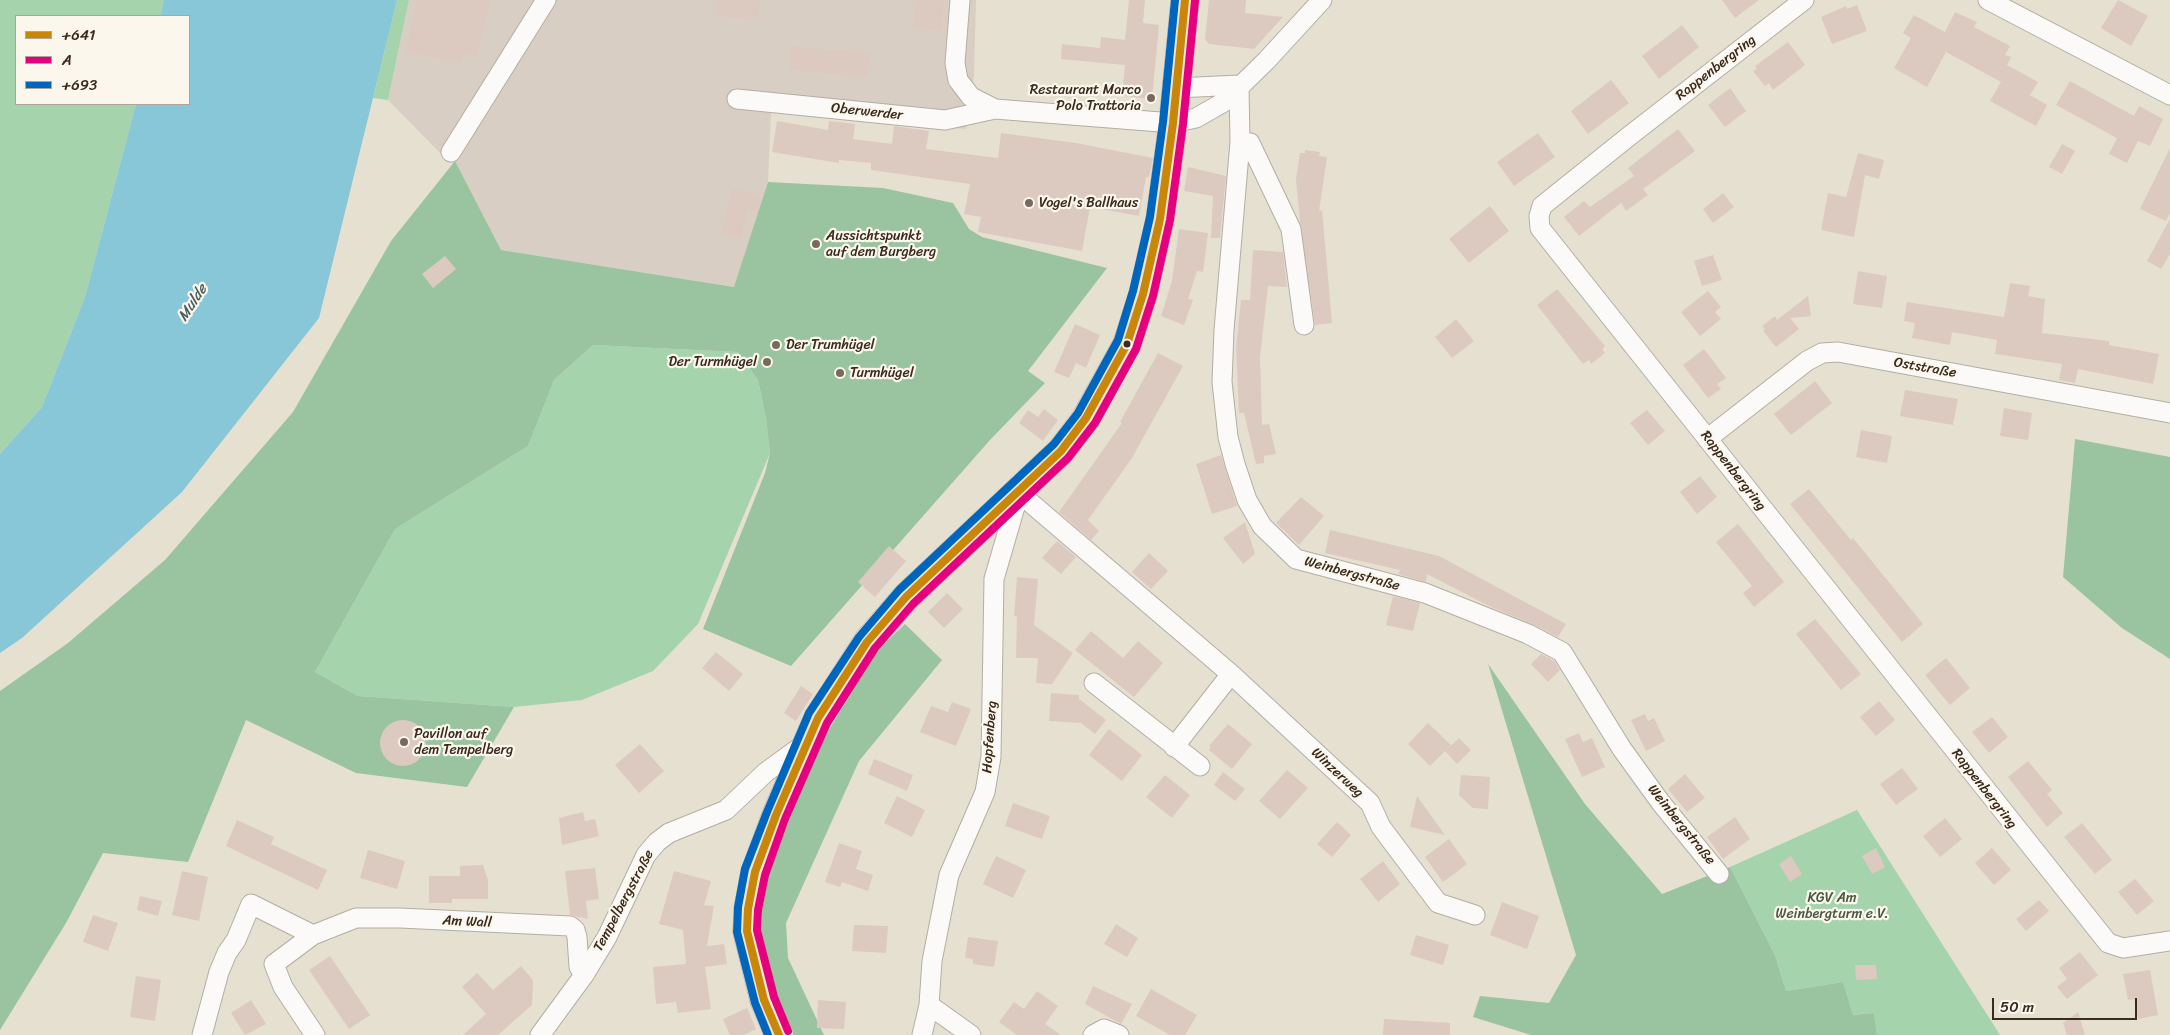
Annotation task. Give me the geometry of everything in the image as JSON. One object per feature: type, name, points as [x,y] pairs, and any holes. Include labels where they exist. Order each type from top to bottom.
[{"type":"main road","points":[[779,1035],[764,1000],[747,931],[748,909],[762,852],[818,718],[867,642],[906,597],[1019,493],[1061,451],[1086,418],[1126,344],[1153,251],[1173,123],[1184,0]]},
{"type":"street","points":[[451,152],[546,0]]},
{"type":"street","name":"Oberwerder","points":[[960,0],[955,63],[958,80],[971,97],[995,109]]},
{"type":"street","name":"Oberwerder","points":[[737,98],[945,120],[995,109],[1173,123],[1196,118],[1224,102],[1239,85],[1266,62],[1322,0]]},
{"type":"street","name":"Rappenbergring","points":[[1804,0],[1612,149],[1542,206],[1538,216],[1540,228],[2108,943],[2123,948],[2170,941]]},
{"type":"street","points":[[1988,0],[2170,95]]},
{"type":"street","points":[[1177,88],[1239,85]]},
{"type":"street","name":"Weinbergstraße","points":[[1239,85],[1240,142],[1224,330],[1222,382],[1228,437],[1235,464],[1247,500],[1262,526],[1296,559],[1425,593],[1528,634],[1562,652],[1622,749],[1661,803],[1719,874]]},
{"type":"street","points":[[1240,142],[1250,143],[1291,229],[1304,325]]},
{"type":"street","name":"Oststraße","points":[[1707,439],[1807,361],[1822,353],[1838,352],[2170,414]]},
{"type":"street","name":"Winzerweg","points":[[1019,493],[1231,674],[1370,803],[1381,827],[1438,903],[1476,915]]},
{"type":"street","name":"Hopfenberg","points":[[922,1035],[929,1005],[932,961],[949,875],[984,792],[991,757],[994,579],[1019,493]]},
{"type":"street","points":[[1174,747],[1231,674]]},
{"type":"street","points":[[1094,683],[1200,766]]},
{"type":"street","name":"Tempelbergstraße","points":[[540,1035],[584,975],[607,937],[646,854],[657,842],[669,834],[726,810],[766,772],[806,743]]},
{"type":"street","points":[[202,1035],[219,972],[227,953],[236,940],[251,904],[313,935]]},
{"type":"street","name":"Am Wall","points":[[315,1035],[283,987],[274,964],[313,935],[356,918],[563,925],[575,930],[579,967],[584,975]]},
{"type":"street","points":[[929,1005],[971,1035]]},
{"type":"street","points":[[1093,1035],[1104,1029],[1119,1035]]},
{"type":"shaded area","points":[[409,0],[976,0],[974,75],[966,129],[771,112],[768,182],[735,287],[501,250],[455,161],[440,153],[388,100]]},
{"type":"green space","points":[[0,0],[164,0],[160,15],[15,15],[15,105],[136,105],[85,297],[42,407],[0,454]]},
{"type":"green space","points":[[397,0],[409,0],[388,100],[373,98]]},
{"type":"green space","points":[[455,161],[501,250],[734,287],[768,182],[883,188],[953,203],[969,229],[982,237],[1107,268],[1028,371],[1045,383],[990,440],[791,666],[703,629],[765,473],[770,453],[766,418],[758,380],[738,352],[593,345],[554,380],[528,446],[395,529],[315,672],[358,696],[514,707],[467,787],[356,773],[246,720],[188,862],[103,853],[66,923],[0,1030],[0,691],[68,643],[165,560],[293,412],[391,241]]},
{"type":"green space","points":[[593,345],[738,352],[758,380],[766,418],[770,453],[698,624],[653,671],[582,700],[514,707],[358,696],[315,672],[395,529],[528,446],[554,380]]},
{"type":"green space","points":[[2075,439],[2170,457],[2170,659],[2122,628],[2063,577]]},
{"type":"green space","points":[[905,624],[942,660],[859,761],[786,923],[788,958],[824,1035],[793,1035],[774,996],[758,927],[761,895],[816,751],[878,650]]},
{"type":"green space","points":[[1488,664],[1585,804],[1662,894],[1730,867],[1775,955],[1786,991],[1843,982],[1853,1015],[1874,1013],[1877,1035],[1531,1035],[1473,1017],[1480,996],[1549,1003],[1576,955]]},
{"type":"green space","name":"KGV Am Weinbergturm e.V.","points":[[1857,810],[2000,1035],[1877,1035],[1874,1013],[1853,1015],[1843,982],[1786,991],[1775,955],[1730,867]]},
{"type":"water","name":"Mulde","points":[[164,0],[397,0],[319,318],[182,492],[22,638],[0,653],[0,454],[42,407],[85,297],[136,105],[190,105],[190,15],[160,15]]},
{"type":"building","points":[[417,0],[491,0],[477,57],[463,54],[461,63],[406,52]]},
{"type":"building","points":[[716,0],[760,0],[758,20],[715,16]]},
{"type":"building","points":[[916,0],[944,0],[941,31],[913,28]]},
{"type":"building","points":[[1129,0],[1145,0],[1143,23],[1159,25],[1152,99],[1122,96],[1125,65],[1061,59],[1062,44],[1100,48],[1101,37],[1125,40]]},
{"type":"building","points":[[1209,0],[1246,0],[1245,13],[1283,17],[1254,49],[1209,44],[1205,39]]},
{"type":"building","points":[[1722,0],[1759,0],[1735,18]]},
{"type":"building","points":[[2118,0],[2148,16],[2131,46],[2101,28]]},
{"type":"building","points":[[1857,5],[1867,31],[1832,44],[1821,17],[1846,6],[1847,9]]},
{"type":"building","points":[[1955,12],[1977,22],[1974,27],[2010,46],[2005,55],[2011,57],[2007,65],[2038,82],[2030,95],[2047,105],[2036,126],[1990,101],[2001,82],[1946,52],[1927,87],[1894,68],[1911,38],[1903,33],[1914,15],[1945,32]]},
{"type":"building","points":[[1682,25],[1699,47],[1659,79],[1642,56]]},
{"type":"building","points":[[1788,42],[1805,65],[1773,90],[1769,83],[1765,86],[1753,71],[1757,69],[1755,66]]},
{"type":"building","points":[[791,46],[870,53],[867,77],[789,70]]},
{"type":"building","points":[[1611,80],[1629,103],[1588,134],[1571,111]]},
{"type":"building","points":[[2070,81],[2134,116],[2139,106],[2163,119],[2150,146],[2138,141],[2127,163],[2109,154],[2117,138],[2056,105]]},
{"type":"building","points":[[1730,88],[1746,111],[1725,127],[1708,105]]},
{"type":"building","points":[[777,121],[828,130],[829,121],[855,124],[853,139],[892,144],[894,126],[929,131],[926,149],[998,158],[1001,133],[1076,143],[1153,158],[1149,177],[1146,177],[1139,216],[1090,207],[1082,251],[978,232],[981,217],[964,214],[970,184],[871,170],[871,163],[839,160],[839,163],[772,152]]},
{"type":"building","points":[[1678,129],[1695,151],[1643,189],[1648,195],[1626,211],[1621,203],[1579,236],[1564,217],[1584,201],[1590,207],[1634,176],[1628,168]]},
{"type":"building","points":[[1538,133],[1555,157],[1514,186],[1497,162]]},
{"type":"building","points":[[2062,144],[2075,151],[2062,174],[2049,167]]},
{"type":"building","points":[[2170,148],[2170,213],[2166,221],[2140,209]]},
{"type":"building","points":[[1305,150],[1320,152],[1319,156],[1327,157],[1319,211],[1322,210],[1332,323],[1315,325],[1296,179],[1300,153],[1305,153]]},
{"type":"building","points":[[1858,153],[1884,160],[1879,179],[1865,175],[1854,237],[1821,230],[1828,193],[1846,197]]},
{"type":"building","points":[[1188,167],[1226,176],[1220,238],[1211,238],[1213,196],[1184,191]]},
{"type":"building","points":[[732,189],[761,196],[757,212],[748,209],[740,239],[720,234]]},
{"type":"building","points":[[1723,193],[1734,207],[1713,223],[1703,209]]},
{"type":"building","points":[[1490,206],[1509,231],[1469,263],[1449,239]]},
{"type":"building","points":[[2170,219],[2170,254],[2161,269],[2147,261]]},
{"type":"building","points":[[1179,229],[1208,233],[1203,272],[1197,271],[1188,299],[1193,300],[1184,325],[1161,316],[1172,281]]},
{"type":"building","points":[[1253,250],[1283,252],[1287,287],[1268,286],[1260,357],[1262,425],[1269,424],[1276,454],[1264,456],[1264,463],[1256,464],[1244,413],[1239,413],[1236,348],[1241,300],[1250,300]]},
{"type":"building","points":[[1713,255],[1722,280],[1702,286],[1694,261]]},
{"type":"building","points":[[445,256],[456,269],[433,288],[422,274]]},
{"type":"building","points":[[1858,271],[1887,276],[1882,308],[1853,304]]},
{"type":"building","points":[[2010,283],[2030,286],[2028,296],[2045,299],[2042,333],[2109,341],[2109,345],[2159,354],[2153,384],[2078,369],[2075,383],[2059,380],[2062,364],[1995,354],[1997,340],[1952,332],[1950,345],[1912,338],[1915,323],[1904,321],[1907,302],[2004,317]]},
{"type":"building","points":[[1557,289],[1605,346],[1602,349],[1605,353],[1591,364],[1589,360],[1583,364],[1537,305]]},
{"type":"building","points":[[1708,291],[1721,307],[1715,312],[1721,319],[1700,336],[1681,312]]},
{"type":"building","points":[[1808,296],[1811,316],[1790,318],[1799,329],[1776,347],[1763,331],[1765,329],[1762,326],[1775,316],[1777,320]]},
{"type":"building","points":[[1456,319],[1474,341],[1452,358],[1435,337]]},
{"type":"building","points":[[1075,324],[1100,335],[1086,368],[1076,363],[1069,378],[1054,372]]},
{"type":"building","points":[[1704,349],[1726,378],[1717,384],[1721,389],[1708,398],[1683,365]]},
{"type":"building","points":[[1158,353],[1183,366],[1132,458],[1088,520],[1099,531],[1091,540],[1059,512],[1122,423],[1120,422]]},
{"type":"building","points":[[1815,381],[1832,403],[1791,435],[1774,414]]},
{"type":"building","points":[[1905,390],[1958,399],[1953,425],[1900,416]]},
{"type":"building","points":[[2004,408],[2032,413],[2028,440],[2000,436]]},
{"type":"building","points":[[1044,409],[1058,420],[1043,441],[1019,423],[1028,410],[1038,417]]},
{"type":"building","points":[[1647,410],[1665,431],[1648,445],[1630,423]]},
{"type":"building","points":[[1861,430],[1892,436],[1887,463],[1856,457]]},
{"type":"building","points":[[1221,455],[1237,506],[1212,514],[1196,464]]},
{"type":"building","points":[[1700,476],[1717,497],[1697,514],[1680,492]]},
{"type":"building","points":[[1809,489],[1851,540],[1853,538],[1923,624],[1902,642],[1790,504]]},
{"type":"building","points":[[1301,497],[1324,516],[1299,545],[1276,523]]},
{"type":"building","points":[[1245,522],[1255,554],[1243,564],[1223,538]]},
{"type":"building","points":[[1738,524],[1784,582],[1754,607],[1743,593],[1752,586],[1716,542]]},
{"type":"building","points":[[1330,530],[1439,556],[1566,624],[1558,637],[1491,607],[1427,574],[1426,582],[1398,574],[1400,570],[1325,553]]},
{"type":"building","points":[[1057,541],[1076,557],[1061,574],[1042,558]]},
{"type":"building","points":[[889,546],[906,561],[875,597],[858,582]]},
{"type":"building","points":[[1149,553],[1168,571],[1151,589],[1132,572]]},
{"type":"building","points":[[1017,577],[1038,579],[1034,625],[1073,653],[1052,684],[1036,683],[1038,658],[1016,658],[1017,616],[1014,616]]},
{"type":"building","points":[[947,593],[963,609],[944,628],[928,612]]},
{"type":"building","points":[[1393,596],[1420,603],[1413,631],[1386,625]]},
{"type":"building","points":[[1815,619],[1861,674],[1841,690],[1796,634]]},
{"type":"building","points":[[1091,631],[1123,658],[1138,641],[1163,663],[1134,697],[1075,650]]},
{"type":"building","points":[[716,652],[743,674],[729,691],[702,668]]},
{"type":"building","points":[[1541,654],[1554,661],[1560,670],[1548,682],[1531,664]]},
{"type":"building","points":[[1946,658],[1970,688],[1950,705],[1925,675]]},
{"type":"building","points":[[801,686],[813,694],[796,721],[784,713]]},
{"type":"building","points":[[1051,693],[1079,695],[1079,699],[1106,720],[1095,734],[1081,723],[1049,721]]},
{"type":"building","points":[[1879,701],[1895,720],[1876,736],[1860,717]]},
{"type":"building","points":[[952,702],[971,709],[956,746],[920,732],[931,706],[948,712]]},
{"type":"building","points":[[1645,714],[1648,721],[1654,718],[1665,741],[1646,751],[1631,720]]},
{"type":"building","points":[[1992,717],[2008,737],[1989,753],[1972,732]]},
{"type":"building","name":"Pavillon auf dem Tempelberg","points":[[403,720],[416,724],[422,730],[426,743],[422,756],[416,762],[403,766],[390,762],[384,756],[380,743],[384,730],[390,724]]},
{"type":"building","points":[[1428,723],[1451,745],[1430,766],[1408,744]]},
{"type":"building","points":[[1228,724],[1252,744],[1232,769],[1209,750],[1211,747],[1209,746]]},
{"type":"building","points":[[1109,729],[1142,755],[1122,781],[1089,755]]},
{"type":"building","points":[[1579,733],[1583,742],[1592,738],[1605,767],[1582,777],[1565,739]]},
{"type":"building","points":[[1459,738],[1471,750],[1457,764],[1445,751]]},
{"type":"building","points":[[640,744],[664,771],[639,793],[615,765]]},
{"type":"building","points":[[874,759],[913,775],[907,791],[868,774]]},
{"type":"building","points":[[2028,761],[2052,790],[2047,794],[2063,813],[2047,827],[2008,777]]},
{"type":"building","points":[[1902,768],[1918,789],[1896,805],[1880,784]]},
{"type":"building","points":[[1287,770],[1308,788],[1280,819],[1259,801]]},
{"type":"building","points":[[1223,772],[1245,789],[1235,801],[1214,785]]},
{"type":"building","points":[[1685,774],[1705,798],[1687,812],[1668,789]]},
{"type":"building","points":[[1165,775],[1190,795],[1172,818],[1146,797]]},
{"type":"building","points":[[1461,775],[1490,777],[1488,809],[1473,808],[1459,795]]},
{"type":"building","points":[[897,796],[925,810],[912,837],[884,823]]},
{"type":"building","points":[[1417,796],[1445,835],[1410,827]]},
{"type":"building","points":[[1013,803],[1050,816],[1042,839],[1005,826]]},
{"type":"building","points":[[583,812],[585,821],[595,819],[599,836],[562,845],[559,818]]},
{"type":"building","points":[[1735,817],[1750,839],[1723,859],[1707,837]]},
{"type":"building","points":[[1945,818],[1962,839],[1940,857],[1923,836]]},
{"type":"building","points":[[237,820],[274,837],[271,844],[327,870],[318,890],[226,846]]},
{"type":"building","points":[[1337,822],[1351,835],[1332,857],[1317,844]]},
{"type":"building","points":[[2082,823],[2112,860],[2095,874],[2064,837]]},
{"type":"building","points":[[1449,839],[1467,864],[1443,882],[1425,857]]},
{"type":"building","points":[[839,843],[862,851],[856,869],[873,875],[868,891],[842,882],[840,887],[825,882]]},
{"type":"building","points":[[1876,848],[1885,867],[1872,874],[1862,856]]},
{"type":"building","points":[[1992,848],[2011,870],[1994,885],[1975,863]]},
{"type":"building","points":[[368,850],[405,861],[397,889],[360,878]]},
{"type":"building","points":[[996,856],[1026,870],[1013,898],[983,884]]},
{"type":"building","points":[[1791,856],[1802,874],[1790,882],[1779,864]]},
{"type":"building","points":[[1383,861],[1400,884],[1378,902],[1360,879]]},
{"type":"building","points":[[483,865],[488,880],[488,899],[452,899],[452,903],[429,903],[429,876],[460,876],[460,866]]},
{"type":"building","points":[[595,868],[599,899],[586,901],[588,919],[570,915],[565,871]]},
{"type":"building","points":[[182,871],[208,877],[199,921],[172,915]]},
{"type":"building","points":[[674,871],[711,881],[704,905],[714,906],[707,946],[724,944],[727,964],[705,967],[711,1009],[678,1013],[676,1002],[656,1004],[653,967],[686,964],[683,930],[659,924]]},
{"type":"building","points":[[2135,879],[2154,901],[2137,915],[2118,892]]},
{"type":"building","points":[[140,896],[162,901],[158,916],[137,910]]},
{"type":"building","points":[[2039,900],[2049,911],[2026,931],[2016,919]]},
{"type":"building","points":[[1502,902],[1539,916],[1527,949],[1490,935]]},
{"type":"building","points":[[93,915],[118,923],[108,951],[83,942]]},
{"type":"building","points":[[1116,924],[1138,938],[1127,957],[1104,944]]},
{"type":"building","points":[[854,925],[888,926],[886,953],[852,951]]},
{"type":"building","points":[[1416,935],[1449,945],[1443,965],[1410,955]]},
{"type":"building","points":[[968,937],[998,941],[994,967],[973,964],[973,959],[965,958]]},
{"type":"building","points":[[2080,952],[2098,975],[2067,999],[2057,987],[2067,979],[2059,968]]},
{"type":"building","points":[[330,956],[370,1015],[349,1029],[309,970]]},
{"type":"building","points":[[1855,965],[1876,965],[1877,979],[1856,980]]},
{"type":"building","points":[[521,966],[533,980],[532,1005],[498,1035],[463,1035],[486,1014],[462,987],[477,973],[493,990]]},
{"type":"building","points":[[2150,970],[2158,1015],[2138,1019],[2134,999],[2128,1000],[2123,974]]},
{"type":"building","points":[[136,976],[161,980],[155,1021],[130,1017]]},
{"type":"building","points":[[1093,986],[1132,1004],[1121,1024],[1085,1004]]},
{"type":"building","points":[[1151,989],[1197,1015],[1185,1035],[1170,1035],[1136,1016]]},
{"type":"building","points":[[1037,991],[1058,1006],[1045,1024],[1061,1035],[1017,1035],[999,1022],[1014,1002],[1024,1009]]},
{"type":"building","points":[[251,1000],[266,1024],[245,1035],[231,1013]]},
{"type":"building","points":[[818,1000],[846,1002],[844,1029],[817,1028]]},
{"type":"building","points":[[747,1008],[756,1029],[744,1035],[730,1035],[723,1019]]},
{"type":"building","points":[[2078,1012],[2085,1035],[2067,1035],[2063,1023]]},
{"type":"building","points":[[1384,1019],[1450,1023],[1450,1035],[1383,1035]]},
{"type":"transit line","name":"+693","points":[[768,1035],[755,1003],[737,932],[738,907],[745,869],[767,812],[809,713],[859,637],[899,590],[1054,444],[1078,413],[1118,340],[1133,291],[1150,217],[1163,122],[1175,0]]},
{"type":"transit line","name":"+641","points":[[779,1035],[764,1000],[747,931],[748,909],[755,872],[776,815],[818,718],[867,642],[906,597],[1061,451],[1086,418],[1127,344],[1143,294],[1160,219],[1173,123],[1185,0]]},
{"type":"transit line","name":"A","points":[[788,1031],[774,997],[757,930],[758,910],[765,875],[785,819],[827,723],[875,648],[913,604],[1068,458],[1095,423],[1136,349],[1153,296],[1170,220],[1183,124],[1195,1]]},
{"type":"place","name":"Restaurant Marco Polo Trattoria","points":[[1151,98]]},
{"type":"place","name":"Vogel's Ballhaus","points":[[1029,203]]},
{"type":"place","name":"Aussichtspunkt auf dem Burgberg","points":[[816,244]]},
{"type":"place","name":"Der Trumhügel","points":[[776,345]]},
{"type":"place","name":"Der Turmhügel","points":[[767,362]]},
{"type":"place","name":"Turmhügel","points":[[840,373]]},
{"type":"place","name":"Pavillon auf dem Tempelberg","points":[[404,742]]}]
